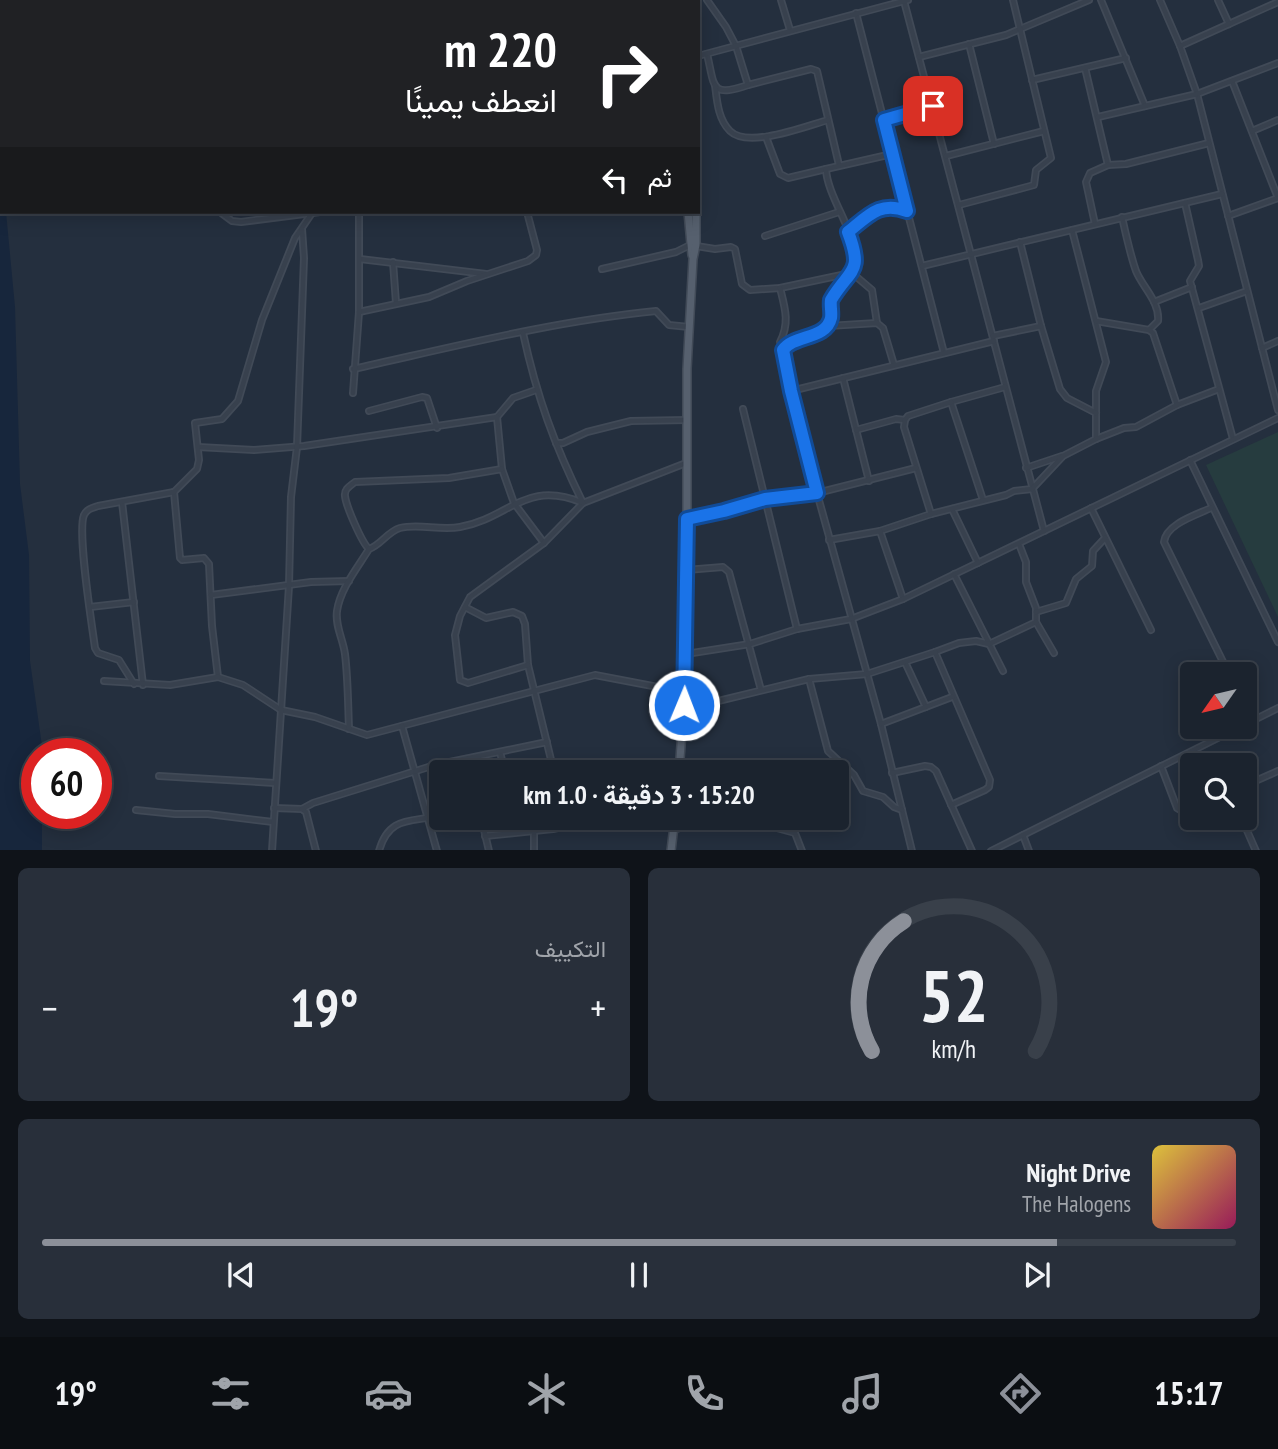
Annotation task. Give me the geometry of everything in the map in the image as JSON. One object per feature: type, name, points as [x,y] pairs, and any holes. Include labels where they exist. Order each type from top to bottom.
[{"type":"main road","points":[[679,760],[685,692],[686,463],[692,215]]},
{"type":"main road","points":[[671,850],[673,830]]},
{"type":"street","points":[[707,0],[736,46],[748,85]]},
{"type":"street","points":[[781,0],[790,30]]},
{"type":"street","points":[[700,56],[906,0],[1044,531]]},
{"type":"street","points":[[959,205],[1034,185],[1036,170],[1051,158],[1013,0]]},
{"type":"street","points":[[919,57],[1006,35],[1089,0]]},
{"type":"street","points":[[1101,0],[1145,106]]},
{"type":"street","points":[[1160,0],[1197,94],[1278,410]]},
{"type":"street","points":[[1219,0],[1229,24]]},
{"type":"street","points":[[1180,46],[1276,2]]},
{"type":"street","points":[[856,13],[944,353]]},
{"type":"street","points":[[969,44],[994,144]]},
{"type":"street","points":[[707,54],[718,110],[731,133],[740,138],[766,137],[828,120]]},
{"type":"street","points":[[1032,80],[1126,58]]},
{"type":"street","points":[[1098,117],[1197,94],[1278,64]]},
{"type":"street","points":[[715,85],[723,92],[814,68],[818,73],[839,165]]},
{"type":"street","points":[[1085,68],[1108,165]]},
{"type":"street","points":[[1228,216],[1278,198],[1232,80]]},
{"type":"street","points":[[884,120],[933,106]]},
{"type":"street","points":[[1252,131],[1278,120]]},
{"type":"street","points":[[946,156],[1044,131]]},
{"type":"street","points":[[766,137],[780,174],[788,178],[892,154]]},
{"type":"street","points":[[1096,224],[1087,177],[1108,165],[1126,164],[1209,143]]},
{"type":"street","points":[[783,350],[787,344],[817,334],[828,326],[831,319],[831,300],[852,273],[855,259],[848,232],[825,169]]},
{"type":"street","points":[[922,266],[1222,194]]},
{"type":"street","points":[[1185,202],[1199,266],[1190,281],[1233,439]]},
{"type":"street","points":[[848,232],[881,208],[892,205],[907,211]]},
{"type":"street","points":[[765,236],[839,212]]},
{"type":"street","points":[[223,214],[232,221],[240,222],[304,214]]},
{"type":"street","points":[[134,684],[119,660],[98,653],[95,648],[84,562],[84,514],[90,509],[174,492],[197,469],[195,423],[222,419],[238,401],[262,320],[295,238],[311,214]]},
{"type":"street","points":[[353,393],[359,312],[359,214]]},
{"type":"street","points":[[359,312],[429,297],[528,261],[536,255],[527,214]]},
{"type":"street","points":[[1122,217],[1137,274],[1159,314],[1158,321],[1149,330]]},
{"type":"street","points":[[272,850],[289,586],[291,497],[297,447],[304,258],[302,229]]},
{"type":"street","points":[[1072,230],[1106,362],[1096,391],[1096,439]]},
{"type":"street","points":[[1020,242],[1041,326],[1062,394],[1096,413]]},
{"type":"street","points":[[602,269],[676,252],[693,245],[735,249],[742,284],[750,290],[780,288],[852,273]]},
{"type":"street","points":[[360,259],[490,274]]},
{"type":"street","points":[[393,262],[396,303]]},
{"type":"street","points":[[852,273],[872,290],[877,323],[883,328],[894,365]]},
{"type":"street","points":[[1154,302],[1192,287]]},
{"type":"street","points":[[780,288],[788,317],[780,342],[791,391],[829,541],[881,724],[912,850]]},
{"type":"street","points":[[1199,308],[1247,290]]},
{"type":"street","points":[[354,369],[627,314],[656,311],[669,325],[689,327]]},
{"type":"street","points":[[1096,321],[1149,330],[1156,336],[1177,405]]},
{"type":"street","points":[[828,326],[877,323]]},
{"type":"street","points":[[791,391],[1041,326]]},
{"type":"street","points":[[523,333],[536,390],[583,503]]},
{"type":"street","points":[[1262,348],[1278,341]]},
{"type":"street","points":[[843,378],[869,481]]},
{"type":"street","points":[[931,514],[904,427],[905,420],[908,416],[1005,387]]},
{"type":"street","points":[[1026,468],[1063,456],[1124,428],[1136,427],[1177,405],[1219,389]]},
{"type":"street","points":[[198,447],[254,450],[297,447],[437,428],[496,417],[513,398],[536,390]]},
{"type":"street","points":[[369,411],[427,398],[437,428]]},
{"type":"street","points":[[951,402],[983,500]]},
{"type":"street","points":[[743,409],[797,629]]},
{"type":"street","points":[[496,417],[502,469],[514,503],[544,543]]},
{"type":"street","points":[[685,654],[750,644],[797,629],[851,619],[902,599],[1278,418]]},
{"type":"street","points":[[856,430],[896,419],[905,420]]},
{"type":"street","points":[[556,443],[631,421],[687,420]]},
{"type":"street","points":[[829,541],[880,531],[931,514],[1018,490],[1032,489],[1063,456]]},
{"type":"street","points":[[1190,460],[1278,642]]},
{"type":"street","points":[[528,665],[468,683],[460,680],[455,635],[460,616],[470,597],[544,543],[583,503],[686,463]]},
{"type":"street","points":[[687,519],[765,499],[817,493],[916,468]]},
{"type":"street","points":[[369,549],[360,537],[345,495],[347,487],[355,482],[449,478],[502,469]]},
{"type":"street","points":[[174,492],[180,558],[185,560],[200,557],[207,560],[218,677]]},
{"type":"street","points":[[349,729],[346,665],[337,610],[349,581],[369,549],[400,528],[458,527],[485,520],[514,503],[545,494],[564,495],[583,503]]},
{"type":"street","points":[[122,502],[144,685]]},
{"type":"street","points":[[1091,508],[1151,630]]},
{"type":"street","points":[[1211,508],[1170,529],[1164,542],[1223,662]]},
{"type":"street","points":[[952,509],[978,563]]},
{"type":"street","points":[[880,531],[902,599]]},
{"type":"street","points":[[1036,612],[1066,603],[1076,579],[1092,566],[1093,551],[1105,538]]},
{"type":"street","points":[[1019,544],[1026,562],[1025,577],[1035,603],[1036,622],[1054,653]]},
{"type":"street","points":[[686,570],[713,567],[725,568],[729,572],[761,690]]},
{"type":"street","points":[[954,574],[1003,671]]},
{"type":"street","points":[[211,595],[323,581],[349,581]]},
{"type":"street","points":[[90,607],[134,602]]},
{"type":"street","points":[[465,607],[486,618],[519,613],[525,624],[528,665],[551,760]]},
{"type":"street","points":[[684,705],[710,703],[809,679],[867,674],[959,643],[976,641],[989,644],[1036,622]]},
{"type":"street","points":[[935,652],[952,697],[990,780],[989,787],[985,790],[951,805]]},
{"type":"street","points":[[905,662],[926,707]]},
{"type":"street","points":[[104,681],[170,685],[218,677],[243,685],[281,710],[315,717],[367,734],[595,675],[685,692]]},
{"type":"street","points":[[809,679],[828,751],[853,775],[863,791],[883,797],[902,810]]},
{"type":"street","points":[[881,724],[952,697]]},
{"type":"street","points":[[1257,718],[1278,708]]},
{"type":"street","points":[[379,850],[384,837],[398,824],[413,818],[429,818],[402,726]]},
{"type":"street","points":[[991,850],[1216,739]]},
{"type":"street","points":[[274,808],[302,808],[415,771],[547,742]]},
{"type":"street","points":[[500,752],[502,760]]},
{"type":"street","points":[[1161,766],[1180,810]]},
{"type":"street","points":[[892,773],[931,767],[936,771],[972,850]]},
{"type":"street","points":[[1257,780],[1278,771]]},
{"type":"street","points":[[159,776],[275,783]]},
{"type":"street","points":[[302,808],[308,814],[316,850]]},
{"type":"street","points":[[136,810],[208,814],[274,822]]},
{"type":"street","points":[[432,830],[437,850]]},
{"type":"street","points":[[484,830],[489,850]]},
{"type":"street","points":[[485,835],[540,830]]},
{"type":"street","points":[[784,830],[795,833],[802,850]]},
{"type":"street","points":[[1247,830],[1256,850]]},
{"type":"street","points":[[534,831],[534,850]]},
{"type":"street","points":[[1023,835],[1029,850]]},
{"type":"green space","points":[[1278,432],[1278,617],[1206,465]]},
{"type":"water","points":[[0,214],[6,214],[15,307],[20,484],[29,555],[30,661],[41,738],[21,738],[21,829],[42,829],[42,850],[0,850]]},
{"type":"route","points":[[684,705],[687,519],[765,499],[817,493],[783,350],[787,344],[817,334],[828,326],[831,319],[831,300],[854,271],[853,245],[848,232],[881,208],[892,205],[907,211],[884,120],[933,106]]}]
